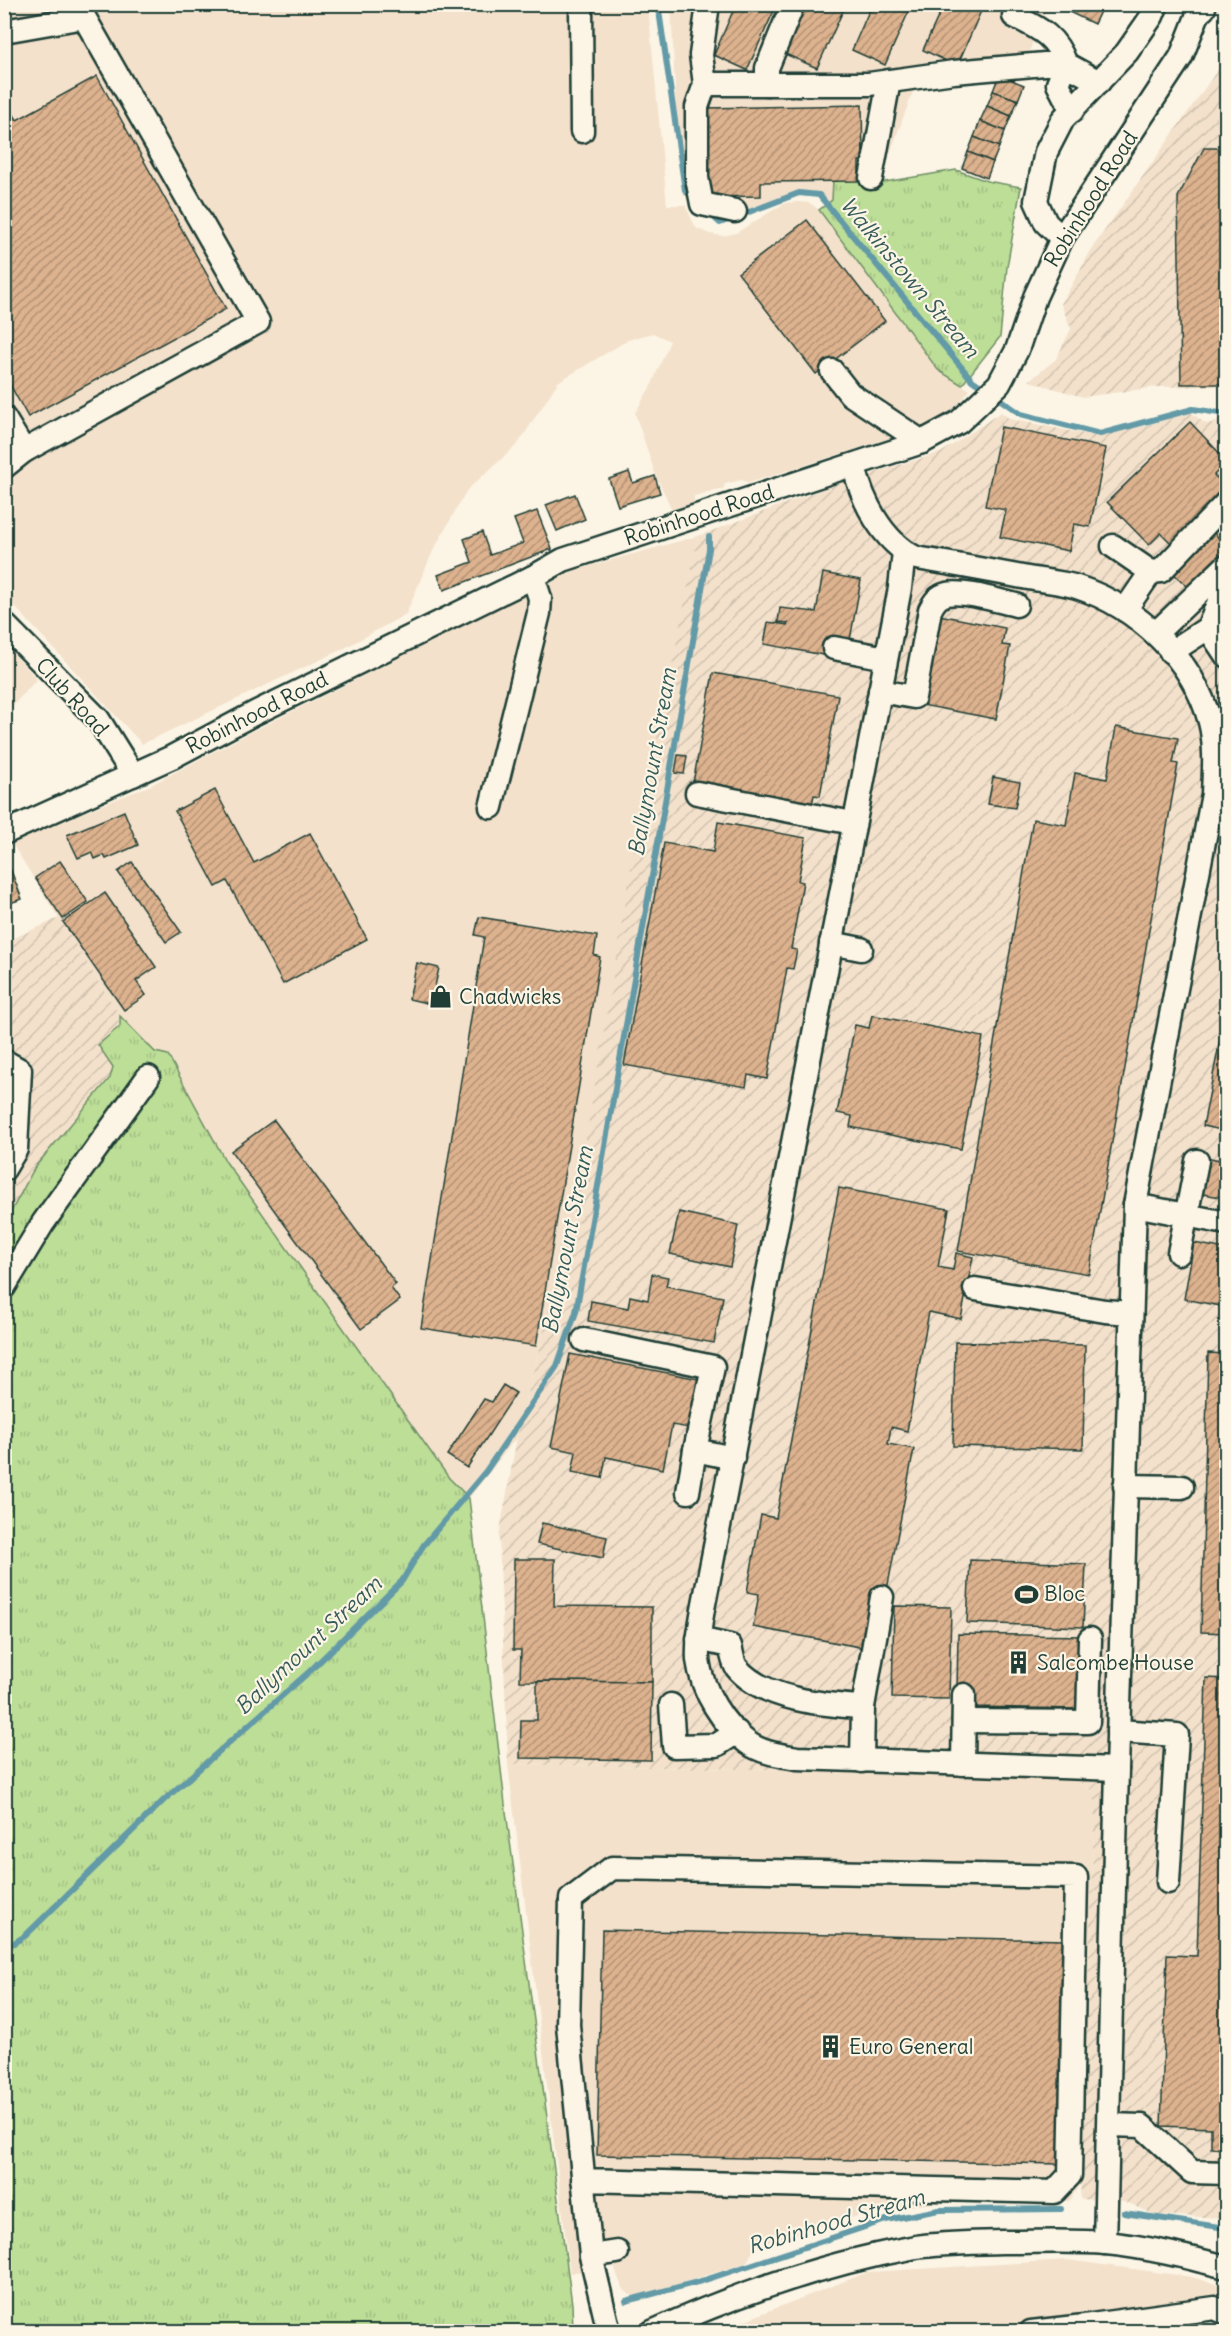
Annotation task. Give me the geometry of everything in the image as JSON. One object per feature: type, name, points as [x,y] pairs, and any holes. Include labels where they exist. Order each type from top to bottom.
[{"type":"street","points":[[581,4],[582,131]]},
{"type":"street","points":[[708,4],[701,55],[705,84],[697,107],[697,178],[702,204],[735,211]]},
{"type":"street","points":[[767,84],[767,68],[793,4]]},
{"type":"street","points":[[1019,4],[1014,16],[1044,31],[1059,47],[1066,64],[1058,84],[1072,111]]},
{"type":"street","points":[[1062,238],[1046,223],[1036,201],[1046,152],[1063,119],[1128,52],[1152,16],[1157,4]]},
{"type":"street","name":"Robinhood Road","points":[[4,833],[133,775],[563,560],[854,466],[922,442],[959,422],[999,384],[1017,350],[1035,297],[1062,238],[1181,57],[1202,5]]},
{"type":"street","points":[[4,31],[84,17],[258,322],[24,451],[4,468]]},
{"type":"street","points":[[705,84],[868,84],[1045,63],[1066,64],[1099,82]]},
{"type":"street","points":[[871,178],[889,81]]},
{"type":"street","points":[[832,371],[850,394],[922,442]]},
{"type":"street","points":[[4,418],[24,451]]},
{"type":"street","points":[[854,466],[866,503],[884,530],[904,552],[916,558],[1077,587],[1125,610],[1156,633],[1218,720],[1213,794],[1135,1205],[1130,1313],[1105,2243]]},
{"type":"street","points":[[1113,546],[1151,572],[1161,571],[1227,503]]},
{"type":"street","points":[[904,552],[900,588],[853,823],[698,1639],[698,1661],[708,1694],[716,1708],[748,1743],[772,1754],[797,1758],[862,1761],[1117,1769]]},
{"type":"street","points":[[1156,633],[1227,566]]},
{"type":"street","points":[[1125,610],[1151,572]]},
{"type":"street","points":[[491,807],[539,613],[540,598],[533,577]]},
{"type":"street","points":[[880,691],[914,697],[930,610],[936,600],[948,594],[963,594],[1016,605]]},
{"type":"street","points":[[1171,652],[1208,628],[1220,599],[1227,594]]},
{"type":"street","name":"Club Road","points":[[4,624],[98,719],[133,775]]},
{"type":"street","points":[[1208,628],[1227,655]]},
{"type":"street","points":[[834,648],[886,658]]},
{"type":"street","points":[[697,793],[853,823]]},
{"type":"street","points":[[831,943],[861,949]]},
{"type":"street","points":[[4,1061],[20,1070],[16,1149],[4,1169]]},
{"type":"street","points":[[4,1287],[43,1223],[148,1077]]},
{"type":"street","points":[[1179,1253],[1197,1161]]},
{"type":"street","points":[[1135,1205],[1227,1223]]},
{"type":"street","points":[[975,1289],[1105,1311],[1130,1313]]},
{"type":"street","points":[[584,1340],[712,1367],[687,1492]]},
{"type":"street","points":[[695,1450],[733,1458]]},
{"type":"street","points":[[1125,1486],[1182,1487]]},
{"type":"street","points":[[862,1761],[863,1707],[882,1597]]},
{"type":"street","points":[[698,1639],[730,1646],[736,1667],[752,1681],[780,1694],[831,1705],[863,1707]]},
{"type":"street","points":[[964,1721],[1088,1722],[1090,1639]]},
{"type":"street","points":[[1090,1664],[1120,1665]]},
{"type":"street","points":[[963,1764],[964,1695]]},
{"type":"street","points":[[671,1705],[674,1746],[717,1745],[737,1732]]},
{"type":"street","points":[[1118,1731],[1177,1735],[1168,1882]]},
{"type":"street","points":[[583,2180],[1054,2192],[1070,2175],[1076,1877],[612,1868],[571,1899],[568,2025],[583,2180],[591,2256],[609,2331]]},
{"type":"street","points":[[1109,2125],[1142,2126],[1192,2172],[1227,2173]]},
{"type":"street","points":[[652,2331],[702,2309],[760,2289],[864,2258],[918,2247],[971,2243],[1105,2243],[1160,2251],[1227,2267]]},
{"type":"street","points":[[591,2256],[617,2252]]},
{"type":"street","points":[[1031,2331],[1215,2308],[1227,2313]]},
{"type":"shaded area","points":[[49,4],[648,5],[667,205],[685,205],[696,228],[723,236],[736,233],[785,203],[810,203],[819,210],[938,370],[970,390],[957,405],[932,425],[749,483],[742,480],[725,484],[723,489],[694,496],[694,503],[672,510],[655,473],[635,413],[652,384],[670,341],[653,333],[628,340],[558,382],[518,444],[467,490],[433,551],[406,614],[343,649],[142,744],[5,596],[4,8]]},
{"type":"shaded area","points":[[671,5],[1048,5],[1020,74],[915,86],[879,183],[827,202],[817,195],[797,192],[718,219],[690,204],[682,190]]},
{"type":"shaded area","points":[[1226,58],[1226,386],[1158,387],[1083,397],[1029,381],[1056,359],[1071,329],[1061,304],[1093,247]]},
{"type":"shaded area","points":[[1001,412],[1010,419],[1090,435],[1139,423],[1144,426],[1190,412],[1206,424],[1226,419],[1226,2218],[1155,2215],[1124,2201],[1080,2199],[1095,1793],[1071,1776],[508,1764],[499,1536],[517,1437],[574,1210],[630,873],[698,536],[834,485],[942,452]]},
{"type":"shaded area","name":"Chadwicks","points":[[698,536],[574,1210],[517,1437],[469,1498],[449,1478],[226,1162],[169,1055],[155,1052],[120,1016],[11,842],[151,785],[253,731],[575,570]]},
{"type":"shaded area","points":[[5,644],[37,679],[4,714]]},
{"type":"shaded area","points":[[59,918],[120,1016],[113,1067],[110,1078],[35,1167],[5,1223],[5,942]]},
{"type":"shaded area","points":[[508,1764],[1071,1776],[1095,1793],[1081,2183],[1069,2201],[970,2198],[888,2209],[834,2222],[756,2246],[746,2263],[640,2296],[630,2295],[622,2288],[614,2266],[570,2273]]},
{"type":"shaded area","points":[[1067,2260],[1192,2277],[1226,2287],[1226,2331],[715,2332],[868,2272]]},
{"type":"green space","points":[[956,170],[987,181],[1021,187],[1007,267],[1000,337],[962,385],[938,370],[819,210],[832,200],[833,181],[859,179],[879,183]]},
{"type":"green space","points":[[120,1016],[155,1052],[168,1055],[226,1162],[449,1478],[469,1498],[505,1804],[572,2304],[573,2331],[5,2332],[5,1223],[35,1167],[110,1078],[113,1067],[98,1045],[120,1026]]},
{"type":"building","points":[[736,4],[777,4],[747,70],[714,55]]},
{"type":"building","points":[[805,4],[846,4],[817,68],[783,53]]},
{"type":"building","points":[[872,4],[912,4],[885,65],[852,50]]},
{"type":"building","points":[[944,4],[984,4],[957,66],[923,50]]},
{"type":"building","points":[[1073,4],[1096,4],[1102,7],[1094,24],[1069,12]]},
{"type":"building","points":[[999,75],[1024,85],[1018,100],[993,91]]},
{"type":"building","points":[[97,76],[226,309],[28,417],[4,374],[4,98],[17,120]]},
{"type":"building","points":[[993,91],[1018,100],[1011,116],[987,106]]},
{"type":"building","points":[[862,105],[863,161],[859,161],[859,181],[761,182],[761,196],[708,197],[706,108]]},
{"type":"building","points":[[987,106],[1011,116],[1005,131],[980,121]]},
{"type":"building","points":[[980,121],[1005,131],[999,147],[974,137]]},
{"type":"building","points":[[974,137],[999,147],[993,162],[968,152]]},
{"type":"building","points":[[1204,148],[1226,148],[1226,384],[1181,384],[1178,197]]},
{"type":"building","points":[[968,152],[993,162],[987,178],[962,168]]},
{"type":"building","points":[[807,220],[885,321],[816,374],[738,273]]},
{"type":"building","points":[[1190,422],[1226,460],[1226,463],[1214,475],[1226,487],[1226,493],[1173,545],[1161,533],[1149,545],[1107,502]]},
{"type":"building","points":[[1001,427],[1106,448],[1090,527],[1074,524],[1069,551],[1000,537],[1006,510],[985,506]]},
{"type":"building","points":[[629,472],[633,483],[655,476],[660,493],[618,506],[609,479]]},
{"type":"building","points":[[575,494],[585,519],[557,531],[546,505]]},
{"type":"building","points":[[537,511],[552,549],[444,590],[438,575],[472,562],[464,539],[482,532],[490,555],[523,543],[514,519]]},
{"type":"building","points":[[1212,531],[1226,545],[1226,550],[1190,589],[1173,573]]},
{"type":"building","points":[[823,573],[861,580],[850,640],[832,637],[829,656],[764,644],[768,622],[787,625],[788,623],[778,622],[780,608],[816,612]]},
{"type":"building","points":[[939,615],[1005,628],[1002,645],[1010,646],[996,719],[922,705]]},
{"type":"building","points":[[713,673],[838,695],[820,796],[814,795],[812,805],[693,783]]},
{"type":"building","points":[[1116,727],[1178,738],[1173,763],[1178,764],[1089,1274],[958,1251],[1033,819],[1066,825],[1075,773],[1107,779]]},
{"type":"building","points":[[678,755],[687,756],[684,774],[675,773]]},
{"type":"building","points":[[993,777],[1020,782],[1015,808],[988,804]]},
{"type":"building","points":[[215,790],[254,863],[310,833],[367,939],[283,984],[227,881],[216,887],[175,811]]},
{"type":"building","points":[[124,811],[138,845],[106,859],[104,855],[95,859],[92,852],[78,858],[67,835]]},
{"type":"building","points":[[718,822],[806,838],[798,881],[803,882],[791,949],[797,950],[793,969],[787,968],[767,1079],[748,1075],[746,1087],[624,1065],[664,843],[713,852]]},
{"type":"building","points":[[60,861],[88,902],[63,919],[35,878]]},
{"type":"building","points":[[132,862],[181,932],[166,942],[118,872]]},
{"type":"building","points":[[8,863],[22,899],[4,905],[4,864]]},
{"type":"building","points":[[105,893],[156,967],[136,981],[146,995],[124,1010],[63,922]]},
{"type":"building","points":[[479,917],[597,936],[594,955],[600,957],[536,1346],[421,1328],[484,937],[475,935]]},
{"type":"building","points":[[417,963],[439,968],[431,1004],[409,999]]},
{"type":"building","points":[[872,1015],[983,1037],[961,1149],[850,1127],[852,1116],[837,1113],[855,1025],[869,1028]]},
{"type":"building","points":[[1221,1035],[1226,1036],[1226,1131],[1203,1126]]},
{"type":"building","points":[[274,1120],[396,1284],[391,1288],[400,1300],[361,1329],[231,1151]]},
{"type":"building","points":[[1210,1158],[1226,1161],[1226,1198],[1203,1194]]},
{"type":"building","points":[[839,1188],[949,1209],[938,1267],[953,1270],[956,1253],[973,1257],[961,1319],[929,1312],[907,1431],[891,1427],[888,1444],[914,1449],[887,1590],[876,1588],[865,1648],[753,1627],[759,1594],[747,1592],[761,1515],[776,1518]]},
{"type":"building","points":[[679,1212],[738,1225],[730,1267],[670,1254]]},
{"type":"building","points":[[1194,1243],[1226,1249],[1226,1307],[1184,1299]]},
{"type":"building","points":[[652,1274],[668,1277],[666,1286],[723,1297],[714,1343],[588,1321],[591,1301],[628,1308],[630,1296],[648,1300]]},
{"type":"building","points":[[955,1342],[1085,1345],[1083,1449],[953,1446]]},
{"type":"building","points":[[1208,1353],[1226,1354],[1226,1633],[1201,1632]]},
{"type":"building","points":[[570,1354],[699,1379],[689,1428],[672,1425],[663,1469],[606,1457],[602,1478],[572,1472],[576,1452],[551,1447]]},
{"type":"building","points":[[503,1385],[516,1393],[467,1468],[447,1455],[484,1399],[492,1402]]},
{"type":"building","points":[[542,1523],[607,1537],[603,1558],[537,1544]]},
{"type":"building","points":[[514,1559],[555,1559],[554,1606],[652,1607],[652,1682],[520,1681],[521,1650],[513,1650]]},
{"type":"building","name":"Bloc","points":[[970,1560],[1086,1564],[1083,1627],[967,1623]]},
{"type":"building","points":[[894,1606],[951,1607],[949,1699],[892,1698]]},
{"type":"building","name":"Salcombe House","points":[[958,1634],[1081,1636],[1080,1709],[974,1707],[974,1690],[957,1690]]},
{"type":"building","points":[[1206,1678],[1226,1679],[1226,2149],[1211,2148],[1211,2128],[1161,2126],[1167,1955],[1197,1956]]},
{"type":"building","points":[[537,1681],[652,1682],[651,1760],[520,1758],[521,1720],[537,1720]]},
{"type":"building","name":"Euro General","points":[[602,1930],[1064,1940],[1059,2164],[597,2155]]},
{"type":"waterway","name":"Walkinstown Stream","points":[[658,4],[685,190],[694,199]]},
{"type":"waterway","name":"Walkinstown Stream","points":[[708,212],[720,223],[799,193],[819,195],[972,380],[1021,414],[1100,434],[1193,409],[1226,414]]},
{"type":"waterway","name":"Ballymount Stream","points":[[4,1949],[25,1936],[164,1800],[310,1671],[402,1581],[423,1546],[486,1471],[557,1366],[576,1312],[709,549],[709,537]]},
{"type":"waterway","name":"Robinhood Stream","points":[[626,2301],[705,2280],[886,2220],[939,2210],[1061,2209]]},
{"type":"waterway","name":"Robinhood Stream","points":[[1124,2213],[1226,2228]]},
{"type":"place","name":"Chadwicks","points":[[441,997]]},
{"type":"place","name":"Bloc","points":[[1026,1594]]},
{"type":"place","name":"Salcombe House","points":[[1019,1663]]},
{"type":"place","name":"Euro General","points":[[831,2047]]}]
